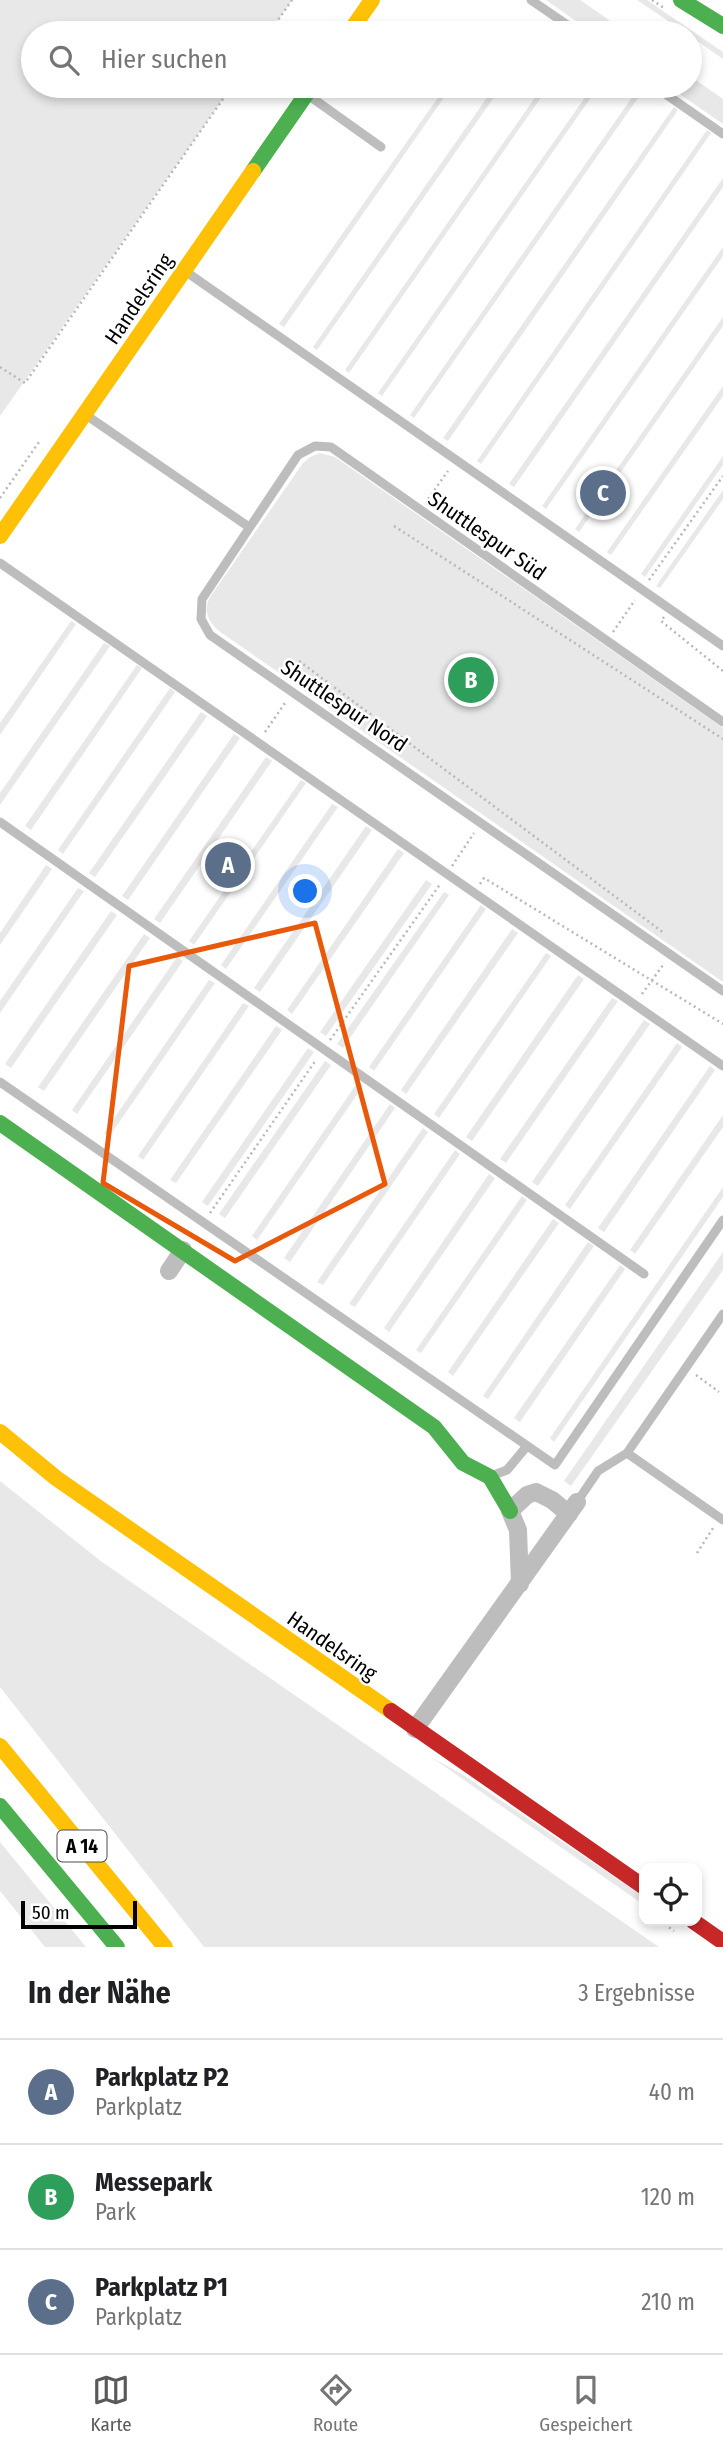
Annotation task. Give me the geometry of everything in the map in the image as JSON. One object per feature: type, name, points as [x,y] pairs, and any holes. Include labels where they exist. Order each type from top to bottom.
[{"type":"main road","points":[[357,21],[372,0]]},
{"type":"main road","points":[[681,0],[723,26]]},
{"type":"main road","name":"Handelsring","points":[[0,536],[303,98]]},
{"type":"main road","points":[[0,1123],[434,1427],[457,1470],[490,1477],[510,1511]]},
{"type":"main road","name":"Handelsring","points":[[0,1432],[56,1478],[639,1884]]},
{"type":"main road","name":"A 14","points":[[0,1746],[165,1947]]},
{"type":"main road","name":"A 14","points":[[0,1806],[117,1947]]},
{"type":"main road","points":[[700,1926],[723,1941]]},
{"type":"street","points":[[169,1271],[183,1250]]},
{"type":"street","points":[[415,1729],[520,1584],[573,1508],[536,1492],[527,1495],[510,1511],[518,1530],[520,1584]]},
{"type":"lane","points":[[531,0],[562,21]]},
{"type":"lane","points":[[319,98],[381,147]]},
{"type":"lane","points":[[671,98],[723,134]]},
{"type":"lane","points":[[184,270],[723,646]]},
{"type":"lane","points":[[86,415],[249,527]]},
{"type":"lane","name":"Shuttlespur Süd","points":[[249,527],[298,455],[315,446],[331,447],[723,722]]},
{"type":"lane","name":"Shuttlespur Nord","points":[[249,527],[202,599],[201,619],[210,635],[723,991]]},
{"type":"lane","points":[[0,563],[723,1066]]},
{"type":"lane","points":[[0,822],[644,1275]]},
{"type":"lane","points":[[0,1082],[555,1465],[723,1220]]},
{"type":"lane","points":[[573,1508],[598,1471],[627,1453],[723,1314]]},
{"type":"lane","points":[[490,1477],[507,1470],[527,1446]]},
{"type":"lane","points":[[627,1453],[722,1519]]},
{"type":"path","points":[[277,21],[292,0]]},
{"type":"path","points":[[0,367],[25,383],[224,98]]},
{"type":"path","points":[[420,511],[456,461]]},
{"type":"path","points":[[607,640],[723,476]]},
{"type":"path","points":[[394,526],[723,739]]},
{"type":"path","points":[[669,609],[661,621],[723,671]]},
{"type":"path","points":[[299,661],[667,936]]},
{"type":"path","points":[[258,742],[293,692]]},
{"type":"path","points":[[447,873],[482,822]]},
{"type":"path","points":[[474,892],[484,878],[723,1024]]},
{"type":"path","points":[[635,1004],[671,954]]},
{"type":"path","points":[[686,1368],[719,1392]]},
{"type":"path","points":[[697,1553],[722,1519]]},
{"type":"highlighted area","points":[[315,923],[385,1184],[235,1261],[103,1183],[129,966]]},
{"type":"shaded area","points":[[0,0],[292,0],[277,21],[21,21],[21,98],[224,98],[0,416]]},
{"type":"shaded area","points":[[546,0],[580,0],[611,21],[576,21]]},
{"type":"shaded area","points":[[637,0],[647,0],[678,21],[668,21]]},
{"type":"shaded area","points":[[702,38],[723,52],[723,59],[702,44]]},
{"type":"shaded area","points":[[702,84],[723,99],[723,124],[685,98],[702,98]]},
{"type":"shaded area","points":[[438,98],[444,98],[284,327],[279,324]]},
{"type":"shaded area","points":[[487,98],[494,98],[317,350],[313,347]]},
{"type":"shaded area","points":[[535,98],[541,98],[349,373],[345,370]]},
{"type":"shaded area","points":[[585,98],[591,98],[382,396],[378,393]]},
{"type":"shaded area","points":[[632,98],[638,98],[414,418],[410,415]]},
{"type":"shaded area","points":[[674,107],[678,110],[448,441],[443,438]]},
{"type":"shaded area","points":[[707,130],[711,133],[481,464],[477,461]]},
{"type":"shaded area","points":[[723,178],[723,187],[514,487],[509,484]]},
{"type":"shaded area","points":[[723,247],[723,256],[546,509],[542,506]]},
{"type":"shaded area","points":[[723,317],[723,326],[579,532],[575,529]]},
{"type":"shaded area","points":[[723,386],[723,396],[611,555],[607,552]]},
{"type":"shaded area","points":[[320,453],[335,457],[723,728],[723,982],[219,631],[212,623],[207,611],[210,597],[303,463]]},
{"type":"shaded area","points":[[723,456],[723,465],[645,577],[641,574]]},
{"type":"shaded area","points":[[723,490],[723,499],[660,588],[656,586]]},
{"type":"shaded area","points":[[71,621],[76,624],[0,735],[0,723]]},
{"type":"shaded area","points":[[104,643],[110,646],[0,805],[0,793]]},
{"type":"shaded area","points":[[137,665],[142,668],[31,830],[25,826]]},
{"type":"shaded area","points":[[170,688],[175,692],[63,854],[58,850]]},
{"type":"shaded area","points":[[201,712],[207,716],[95,877],[89,873]]},
{"type":"shaded area","points":[[234,734],[240,738],[128,900],[122,896]]},
{"type":"shaded area","points":[[266,757],[272,761],[160,923],[154,919]]},
{"type":"shaded area","points":[[301,780],[306,783],[194,945],[189,941]]},
{"type":"shaded area","points":[[332,804],[338,807],[226,969],[221,965]]},
{"type":"shaded area","points":[[366,826],[372,830],[260,992],[254,988]]},
{"type":"shaded area","points":[[398,849],[404,853],[292,1014],[287,1010]]},
{"type":"shaded area","points":[[46,865],[52,869],[0,945],[0,933]]},
{"type":"shaded area","points":[[426,880],[432,884],[326,1036],[320,1032]]},
{"type":"shaded area","points":[[78,888],[84,891],[0,1013],[0,1001]]},
{"type":"shaded area","points":[[444,892],[449,895],[343,1048],[337,1044]]},
{"type":"shaded area","points":[[481,905],[486,909],[374,1071],[369,1067]]},
{"type":"shaded area","points":[[111,911],[117,915],[11,1068],[5,1064]]},
{"type":"shaded area","points":[[512,929],[518,933],[406,1094],[401,1090]]},
{"type":"shaded area","points":[[144,934],[150,938],[44,1091],[38,1087]]},
{"type":"shaded area","points":[[546,953],[551,956],[439,1118],[434,1114]]},
{"type":"shaded area","points":[[177,957],[183,961],[77,1114],[72,1110]]},
{"type":"shaded area","points":[[578,975],[584,979],[472,1141],[466,1137]]},
{"type":"shaded area","points":[[209,980],[215,983],[109,1137],[104,1133]]},
{"type":"shaded area","points":[[612,998],[618,1001],[506,1163],[500,1159]]},
{"type":"shaded area","points":[[243,1003],[249,1006],[143,1160],[138,1156]]},
{"type":"shaded area","points":[[644,1020],[650,1024],[538,1186],[532,1182]]},
{"type":"shaded area","points":[[276,1026],[282,1030],[176,1183],[170,1180]]},
{"type":"shaded area","points":[[677,1043],[682,1047],[570,1209],[565,1205]]},
{"type":"shaded area","points":[[308,1048],[314,1052],[208,1206],[202,1202]]},
{"type":"shaded area","points":[[325,1061],[331,1065],[225,1218],[219,1214]]},
{"type":"shaded area","points":[[710,1066],[715,1070],[604,1232],[598,1228]]},
{"type":"shaded area","points":[[357,1083],[363,1086],[257,1240],[252,1236]]},
{"type":"shaded area","points":[[390,1104],[395,1108],[290,1262],[284,1258]]},
{"type":"shaded area","points":[[723,1115],[723,1127],[635,1254],[630,1250]]},
{"type":"shaded area","points":[[423,1128],[428,1132],[323,1285],[317,1282]]},
{"type":"shaded area","points":[[455,1150],[460,1154],[355,1307],[349,1304]]},
{"type":"shaded area","points":[[489,1174],[495,1178],[389,1332],[384,1328]]},
{"type":"shaded area","points":[[723,1187],[723,1197],[554,1442],[550,1438]]},
{"type":"shaded area","points":[[522,1196],[527,1200],[421,1353],[416,1350]]},
{"type":"shaded area","points":[[553,1219],[559,1223],[453,1376],[448,1372]]},
{"type":"shaded area","points":[[588,1242],[594,1246],[488,1399],[483,1396]]},
{"type":"shaded area","points":[[723,1252],[723,1270],[571,1486],[564,1481]]},
{"type":"shaded area","points":[[620,1265],[625,1269],[520,1422],[514,1418]]},
{"type":"shaded area","points":[[0,1481],[102,1562],[659,1947],[204,1947],[0,1687]]},
{"type":"shaded area","points":[[431,1757],[465,1776],[639,1894],[639,1902]]},
{"type":"shaded area","points":[[0,1842],[86,1947],[45,1947],[0,1891]]},
{"type":"traffic: fast","points":[[681,0],[723,26]]},
{"type":"traffic: fast","points":[[253,171],[304,98]]},
{"type":"traffic: fast","points":[[0,1123],[434,1427],[463,1463],[490,1477],[510,1511]]},
{"type":"traffic: fast","points":[[0,1806],[117,1947]]},
{"type":"traffic: slow","points":[[357,21],[372,0]]},
{"type":"traffic: slow","points":[[0,536],[253,171]]},
{"type":"traffic: slow","points":[[0,1432],[56,1478],[391,1711]]},
{"type":"traffic: slow","points":[[0,1746],[165,1947]]},
{"type":"traffic: jam","points":[[391,1711],[639,1884]]},
{"type":"traffic: jam","points":[[700,1926],[723,1942]]},
{"type":"place","name":"Parkplatz P1","points":[[603,493]]},
{"type":"place","name":"Messepark","points":[[471,680]]},
{"type":"place","name":"Parkplatz P2","points":[[228,865]]}]
